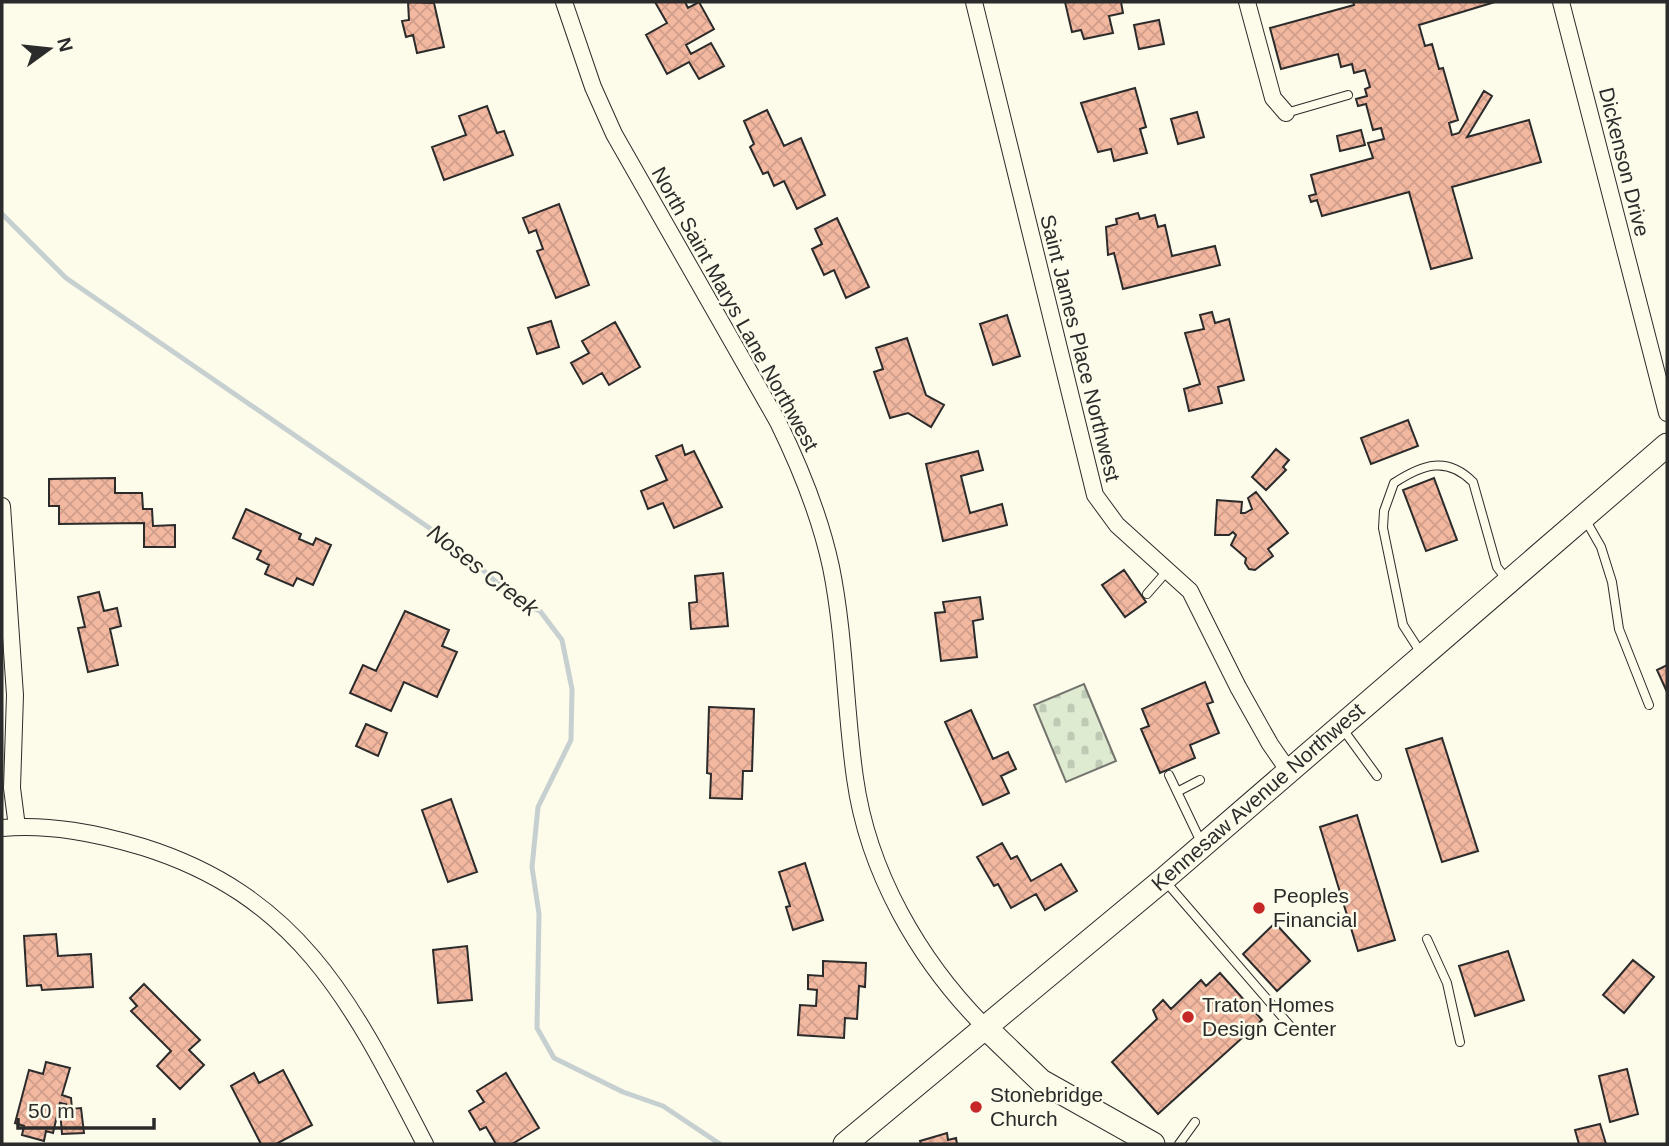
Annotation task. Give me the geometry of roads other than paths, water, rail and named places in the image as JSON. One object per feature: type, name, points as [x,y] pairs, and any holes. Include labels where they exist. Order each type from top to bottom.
[{"type":"street","name":"North Saint Marys Lane Northwest","points":[[564,2],[593,87],[614,134],[778,422],[796,460],[821,527],[832,575],[855,780],[874,854],[911,932],[986,1028]]},
{"type":"street","name":"Saint James Place Northwest","points":[[974,2],[1090,483],[1101,506],[1117,525],[1190,591],[1238,687],[1288,770]]},
{"type":"street","points":[[1247,2],[1273,97],[1286,113]]},
{"type":"street","name":"Dickenson Drive","points":[[1561,2],[1667,413]]},
{"type":"street","name":"Kennesaw Avenue Northwest","points":[[845,1144],[1164,879],[1667,445]]},
{"type":"street","points":[[2,506],[15,695],[10,828],[91,833],[161,853],[227,883],[256,903],[287,929],[323,967],[351,1006],[425,1144]]},
{"type":"street","points":[[986,1028],[1041,1081],[1153,1144]]},
{"type":"lane","points":[[1286,113],[1348,95]]},
{"type":"lane","points":[[1422,656],[1403,625],[1385,545],[1384,511],[1394,483],[1420,469],[1446,464],[1464,473],[1472,482],[1497,567],[1508,582]]},
{"type":"lane","points":[[1583,517],[1601,547],[1612,582],[1619,629],[1649,705]]},
{"type":"lane","points":[[1147,594],[1168,570]]},
{"type":"lane","points":[[1340,726],[1377,776]]},
{"type":"lane","points":[[1169,775],[1203,845]]},
{"type":"lane","points":[[1177,792],[1200,780]]},
{"type":"lane","points":[[1164,879],[1291,1027]]},
{"type":"lane","points":[[1427,939],[1447,983],[1460,1042]]},
{"type":"lane","points":[[1179,1144],[1195,1122]]},
{"type":"waterway","name":"Noses Creek","points":[[2,214],[66,278],[457,547],[521,604],[540,611],[562,640],[572,689],[571,740],[538,807],[532,867],[539,914],[537,1028],[554,1058],[623,1092],[663,1106],[720,1144]]},
{"type":"place","name":"Peoples Financial","points":[[1259,908]]},
{"type":"place","name":"Traton Homes Design Center","points":[[1188,1017]]},
{"type":"place","name":"Stonebridge Church","points":[[976,1107]]}]
